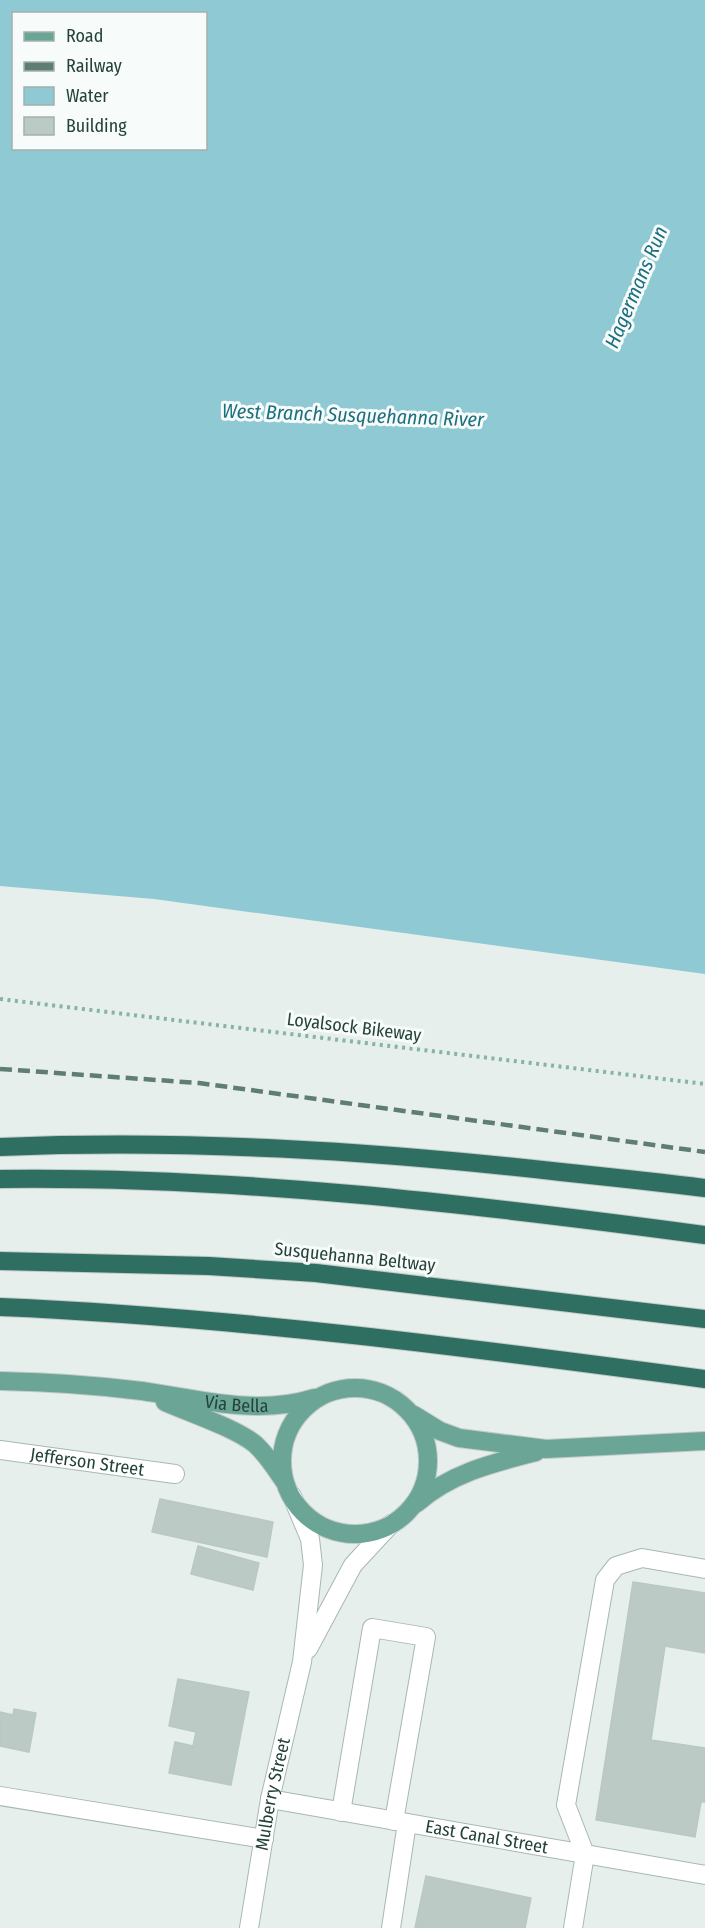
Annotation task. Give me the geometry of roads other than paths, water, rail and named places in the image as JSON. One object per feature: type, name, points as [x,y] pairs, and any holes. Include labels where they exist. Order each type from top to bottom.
[{"type":"highway","points":[[0,1148],[101,1144],[222,1145],[354,1152],[448,1159],[705,1188]]},
{"type":"highway","points":[[0,1179],[60,1178],[218,1184],[397,1198],[705,1235]]},
{"type":"highway","name":"Susquehanna Beltway","points":[[0,1261],[209,1266],[316,1273],[705,1319]]},
{"type":"highway","points":[[0,1306],[179,1318],[437,1344],[705,1379]]},
{"type":"main road","name":"Via Bella","points":[[0,1381],[142,1391],[243,1406],[290,1404],[333,1392]]},
{"type":"main road","points":[[546,1449],[465,1472],[427,1494],[399,1519],[364,1533],[338,1531],[316,1522],[305,1514],[289,1490],[283,1455],[290,1428],[304,1409],[321,1396],[354,1388],[376,1391],[404,1406],[427,1424],[459,1438],[546,1449],[705,1440]]},
{"type":"main road","name":"Via Bella","points":[[142,1391],[252,1442],[268,1457],[289,1490]]},
{"type":"main road","points":[[399,1519],[416,1501],[423,1487],[427,1474],[428,1457],[422,1432],[416,1420],[404,1406]]},
{"type":"street","name":"Jefferson Street","points":[[0,1450],[175,1474]]},
{"type":"street","name":"Mulberry Street","points":[[249,1928],[270,1799],[302,1662],[312,1576],[313,1552],[307,1530],[289,1490]]},
{"type":"street","name":"Mulberry Street","points":[[302,1662],[345,1576],[361,1554],[399,1519]]},
{"type":"street","points":[[573,1928],[585,1854],[566,1805],[605,1580],[616,1566],[642,1558],[705,1569]]},
{"type":"street","points":[[341,1812],[372,1628],[426,1637],[401,1822],[391,1928]]},
{"type":"street","points":[[0,1796],[264,1839]]},
{"type":"street","name":"East Canal Street","points":[[270,1799],[705,1875]]},
{"type":"water","points":[[0,0],[705,0],[705,974],[154,899],[0,886]]},
{"type":"railway","points":[[0,1069],[199,1083],[705,1152]]},
{"type":"water label","name":"Hagermans Run","points":[[636,287]]},
{"type":"water label","name":"West Branch Susquehanna River","points":[[353,415]]}]
